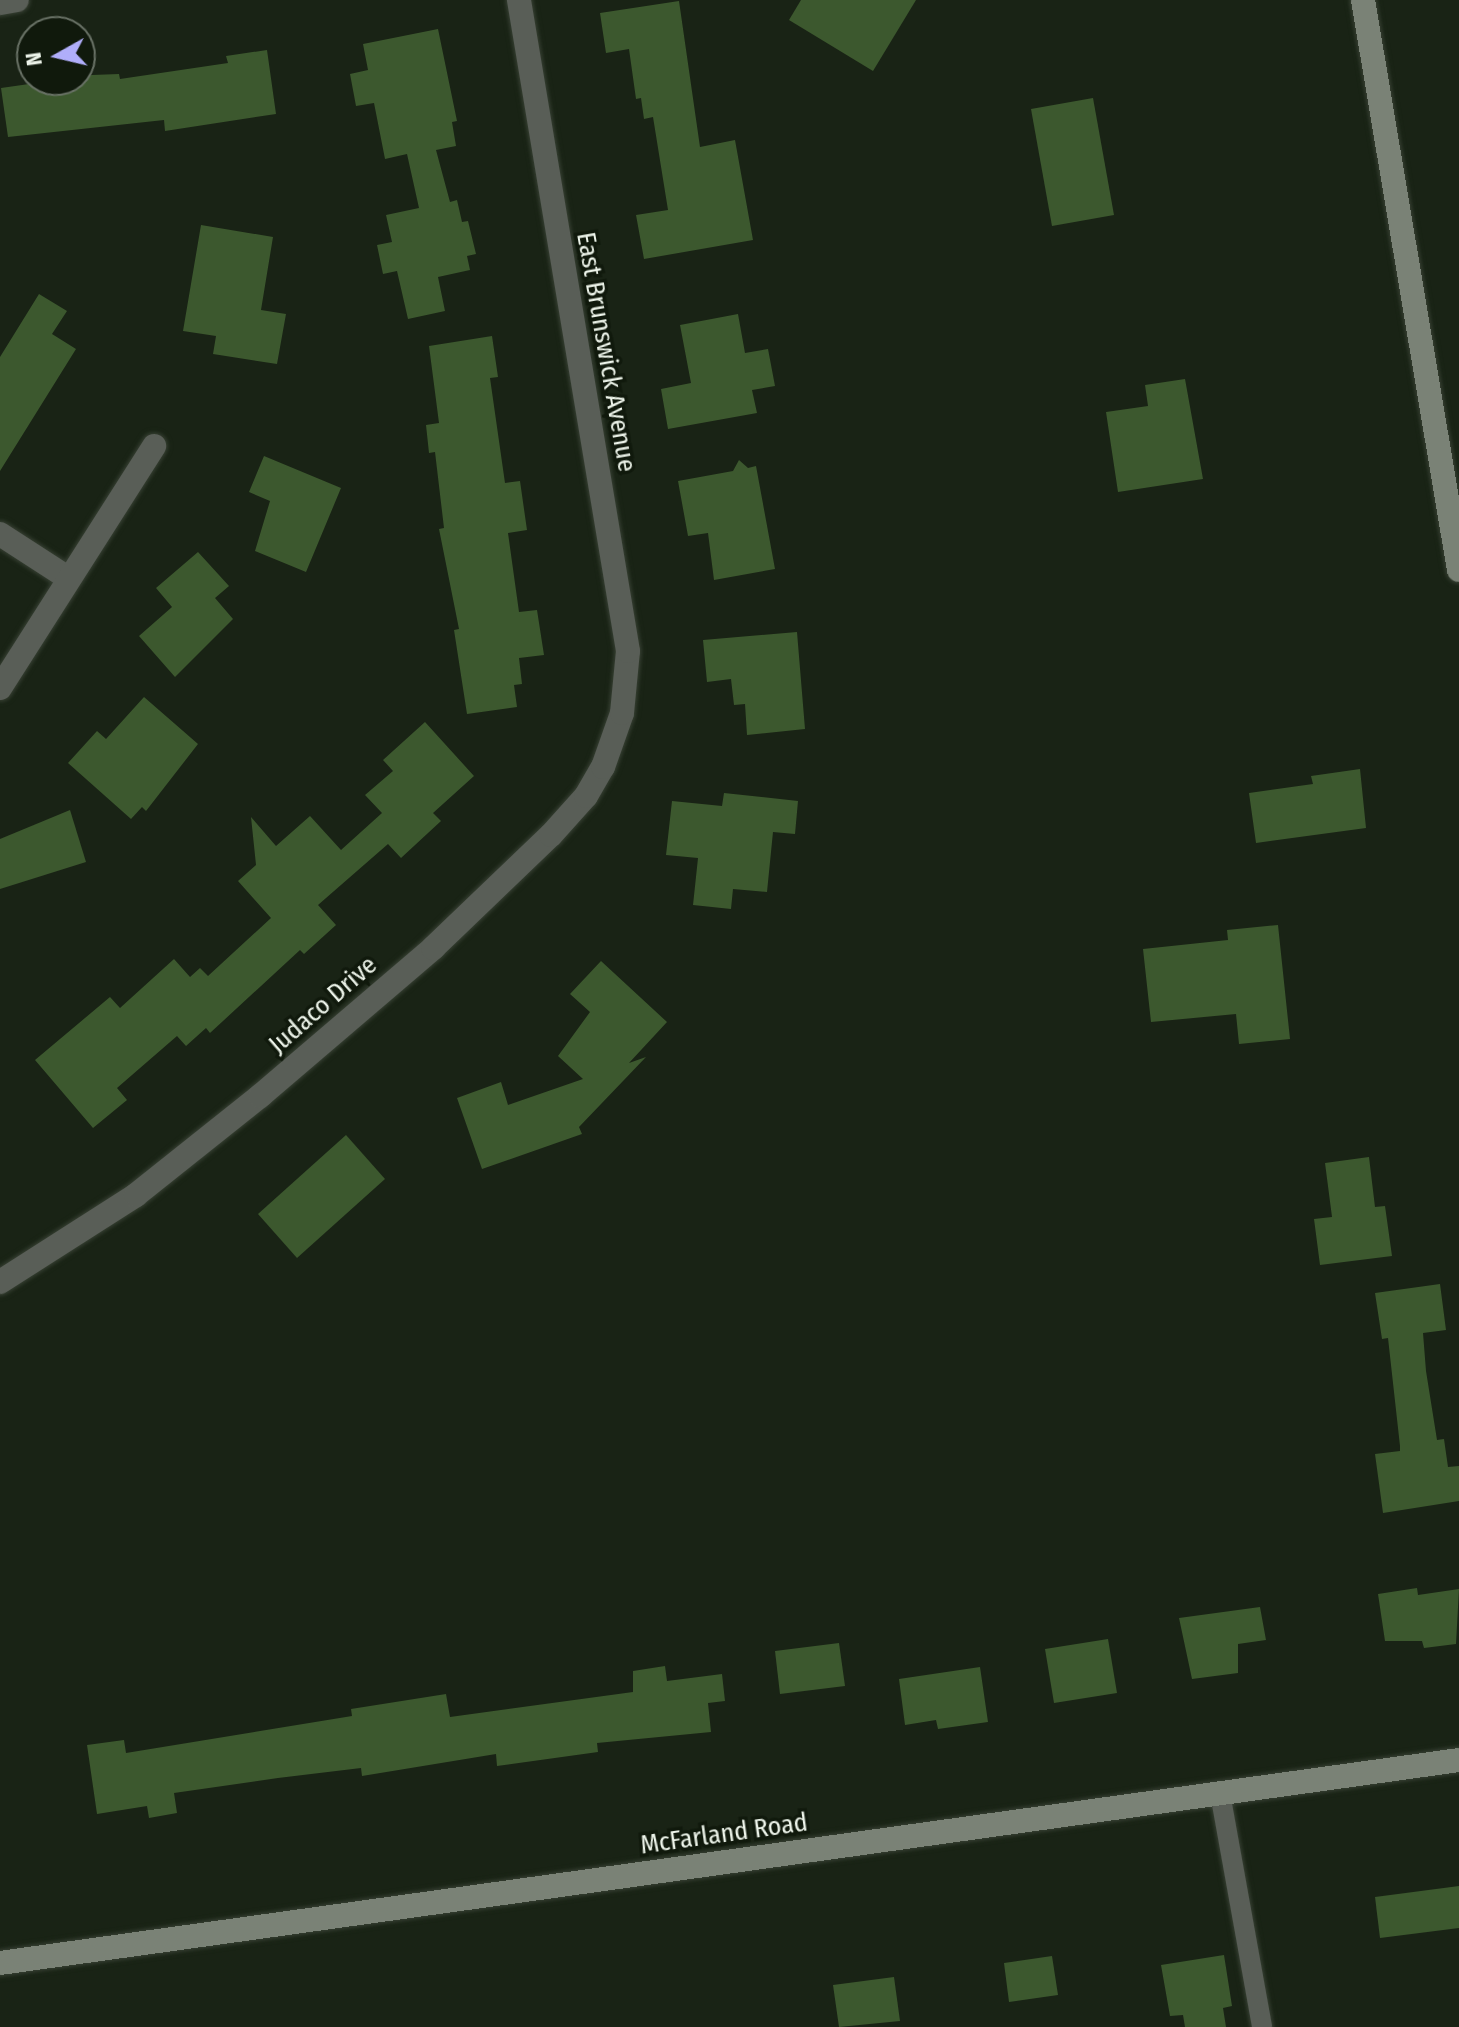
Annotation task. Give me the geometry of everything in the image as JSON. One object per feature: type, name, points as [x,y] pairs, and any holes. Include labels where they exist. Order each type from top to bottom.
[{"type":"street","points":[[0,3],[17,0]]},
{"type":"street","name":"East Brunswick Avenue","points":[[519,0],[625,635],[622,713]]},
{"type":"street","points":[[1363,0],[1459,570]]},
{"type":"street","points":[[0,688],[154,446]]},
{"type":"street","points":[[0,534],[68,578]]},
{"type":"street","name":"Judaco Drive","points":[[0,1282],[136,1195],[225,1126],[433,948],[586,796],[622,713]]},
{"type":"street","name":"McFarland Road","points":[[0,1963],[1458,1759]]},
{"type":"lane","points":[[1220,1793],[1262,2027]]},
{"type":"building","points":[[801,0],[916,0],[873,71],[789,20]]},
{"type":"building","points":[[679,1],[700,147],[735,140],[753,240],[644,259],[636,215],[668,210],[653,117],[644,119],[641,98],[636,99],[629,49],[606,53],[600,13]]},
{"type":"building","points":[[438,29],[457,121],[452,122],[456,146],[436,150],[450,202],[457,200],[462,222],[468,221],[476,254],[467,256],[470,270],[438,277],[445,311],[408,319],[397,271],[383,274],[377,245],[392,242],[386,215],[419,208],[407,154],[385,159],[374,103],[356,106],[350,74],[368,70],[363,44]]},
{"type":"building","points":[[267,50],[276,114],[165,131],[164,120],[8,137],[1,88],[16,86],[16,96],[96,96],[96,75],[119,74],[120,79],[228,63],[226,56]]},
{"type":"building","points":[[1093,98],[1114,215],[1052,226],[1031,109]]},
{"type":"building","points":[[201,225],[273,237],[261,310],[286,314],[277,364],[213,354],[216,336],[183,331]]},
{"type":"building","points":[[39,294],[67,311],[52,334],[76,349],[0,471],[0,357]]},
{"type":"building","points":[[738,314],[745,353],[768,349],[775,386],[752,390],[757,413],[668,429],[661,389],[691,383],[680,325]]},
{"type":"building","points":[[492,336],[498,377],[490,378],[505,483],[520,481],[527,530],[508,533],[519,612],[537,610],[544,655],[519,658],[522,684],[514,685],[517,707],[467,714],[454,630],[459,629],[439,529],[444,528],[435,452],[429,453],[426,425],[439,423],[429,346]]},
{"type":"building","points":[[1185,379],[1203,479],[1118,492],[1106,412],[1148,406],[1145,385]]},
{"type":"building","points":[[264,456],[341,488],[306,572],[255,551],[270,501],[249,492]]},
{"type":"building","points":[[739,460],[748,468],[756,466],[775,569],[714,580],[708,533],[688,536],[678,481],[733,471]]},
{"type":"building","points":[[198,552],[229,586],[215,598],[233,619],[175,677],[139,636],[172,607],[156,588]]},
{"type":"building","points":[[797,632],[805,729],[747,735],[745,704],[734,705],[731,679],[707,682],[703,640]]},
{"type":"building","points":[[144,697],[198,744],[146,811],[142,807],[131,819],[68,763],[97,731],[106,739]]},
{"type":"building","points":[[425,722],[474,776],[433,813],[441,821],[401,858],[388,844],[318,905],[336,925],[304,954],[300,950],[210,1033],[206,1028],[186,1046],[177,1036],[117,1088],[127,1100],[93,1128],[35,1060],[110,997],[120,1008],[174,959],[190,977],[200,968],[208,976],[271,918],[238,881],[256,865],[251,817],[276,846],[310,816],[341,850],[382,813],[365,795],[393,771],[383,760]]},
{"type":"building","points":[[1360,769],[1366,828],[1256,843],[1249,793],[1313,784],[1311,776]]},
{"type":"building","points":[[724,793],[798,801],[795,834],[773,832],[767,892],[733,889],[731,909],[693,905],[698,858],[666,855],[672,801],[722,806]]},
{"type":"building","points":[[70,810],[86,862],[0,889],[0,839]]},
{"type":"building","points":[[1278,925],[1290,1039],[1239,1044],[1236,1014],[1151,1022],[1143,949],[1228,940],[1227,930]]},
{"type":"building","points":[[601,961],[667,1022],[629,1063],[646,1057],[579,1127],[582,1134],[482,1169],[457,1098],[501,1082],[508,1105],[583,1079],[558,1056],[590,1012],[570,994]]},
{"type":"building","points":[[346,1135],[385,1179],[297,1258],[258,1214]]},
{"type":"building","points":[[1369,1157],[1375,1207],[1385,1206],[1392,1256],[1320,1265],[1314,1219],[1332,1217],[1325,1163]]},
{"type":"building","points":[[1440,1284],[1446,1330],[1423,1333],[1426,1371],[1437,1440],[1444,1439],[1448,1467],[1459,1466],[1459,1501],[1383,1513],[1375,1454],[1400,1451],[1400,1446],[1388,1338],[1382,1339],[1375,1293]]},
{"type":"building","points":[[1417,1588],[1418,1595],[1459,1589],[1456,1644],[1424,1648],[1422,1641],[1385,1641],[1378,1594]]},
{"type":"building","points":[[1260,1607],[1266,1640],[1238,1644],[1238,1673],[1192,1679],[1179,1618]]},
{"type":"building","points":[[1108,1639],[1117,1693],[1054,1703],[1045,1649]]},
{"type":"building","points":[[839,1643],[845,1686],[780,1694],[775,1651]]},
{"type":"building","points":[[665,1666],[667,1681],[722,1674],[725,1701],[708,1703],[711,1732],[597,1743],[598,1752],[497,1766],[496,1754],[362,1776],[361,1768],[278,1778],[174,1793],[177,1813],[149,1818],[147,1806],[97,1814],[87,1745],[124,1740],[126,1753],[352,1716],[351,1709],[446,1694],[450,1717],[633,1692],[633,1671]]},
{"type":"building","points":[[980,1667],[988,1722],[938,1729],[936,1720],[905,1725],[899,1679]]},
{"type":"building","points":[[1459,1886],[1459,1928],[1380,1938],[1375,1897]]},
{"type":"building","points":[[1224,1955],[1232,2006],[1223,2008],[1226,2027],[1185,2027],[1183,2015],[1170,2016],[1161,1965]]},
{"type":"building","points":[[1052,1956],[1058,1995],[1009,2002],[1004,1963]]},
{"type":"building","points":[[894,1977],[900,2021],[839,2027],[833,1985]]}]
